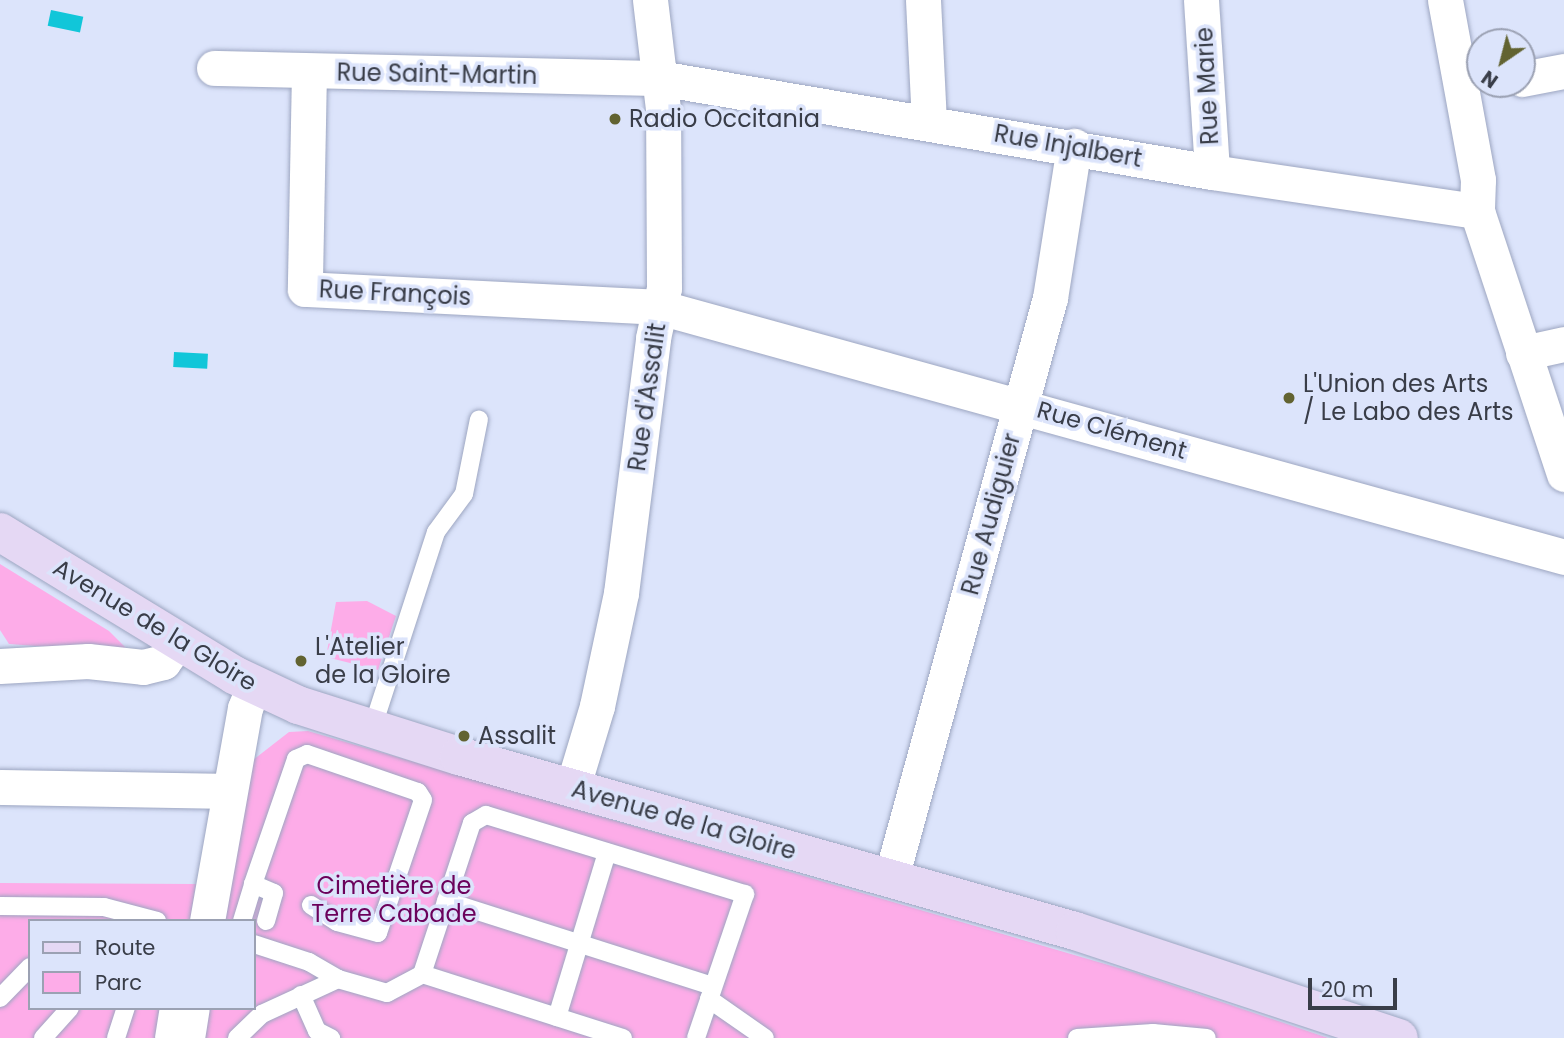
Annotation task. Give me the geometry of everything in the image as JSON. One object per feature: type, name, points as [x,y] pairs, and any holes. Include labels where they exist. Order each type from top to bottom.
[{"type":"street","name":"Rue d'Assalit","points":[[572,789],[597,705],[621,593],[664,274],[659,78],[650,0]]},
{"type":"street","points":[[923,0],[929,122]]},
{"type":"street","name":"Rue Marie","points":[[1201,0],[1212,172]]},
{"type":"street","points":[[1445,0],[1466,55]]},
{"type":"street","name":"Rue Saint-Martin","points":[[214,68],[659,78]]},
{"type":"street","points":[[1536,76],[1564,71]]},
{"type":"street","name":"Rue François","points":[[309,72],[305,289],[659,307]]},
{"type":"street","name":"Rue Injalbert","points":[[659,78],[1074,146],[1212,172],[1477,211]]},
{"type":"street","points":[[1478,98],[1477,211],[1564,474]]},
{"type":"street","name":"Rue Audiguier","points":[[891,878],[1050,298],[1074,146]]},
{"type":"street","name":"Rue Clément","points":[[659,307],[1564,557]]},
{"type":"street","points":[[1523,353],[1564,344]]},
{"type":"street","name":"Avenue de la Gloire","points":[[0,532],[254,686],[372,729],[572,789],[1075,931],[1399,1038]]},
{"type":"street","points":[[0,666],[88,661],[143,667],[163,662],[179,641]]},
{"type":"street","points":[[206,919],[245,708],[254,686]]},
{"type":"street","points":[[0,787],[229,790]]},
{"type":"street","points":[[187,1038],[192,1010]]},
{"type":"lane","points":[[372,729],[436,532],[464,494],[479,419]]},
{"type":"lane","points":[[243,919],[296,759],[307,754],[418,792],[423,800],[378,933],[337,922],[311,905]]},
{"type":"lane","points":[[256,945],[309,962],[338,979],[387,993],[422,974],[472,823],[486,815],[744,894],[696,1038]]},
{"type":"lane","points":[[557,1017],[607,852]]},
{"type":"lane","points":[[253,884],[274,892],[266,921]]},
{"type":"lane","points":[[446,901],[579,944],[711,993],[765,1038]]},
{"type":"lane","points":[[0,906],[74,914],[104,907],[149,919]]},
{"type":"lane","points":[[0,998],[28,969]]},
{"type":"lane","points":[[422,974],[623,1038]]},
{"type":"lane","points":[[237,1038],[262,1014],[338,979]]},
{"type":"lane","points":[[301,995],[317,1031],[331,1038]]},
{"type":"lane","points":[[43,1038],[68,1010]]},
{"type":"lane","points":[[116,1038],[125,1010]]},
{"type":"lane","points":[[164,1038],[169,1010]]},
{"type":"lane","points":[[1077,1038],[1153,1033],[1207,1038]]},
{"type":"green space","points":[[0,564],[109,631],[131,653],[9,644],[0,630]]},
{"type":"green space","points":[[367,601],[396,616],[378,670],[326,657],[336,602]]},
{"type":"green space","name":"Cimetière de Terre Cabade","points":[[308,731],[1136,973],[1328,1038],[203,1038],[208,1010],[256,1010],[256,919],[222,919],[248,764],[289,732]]},
{"type":"green space","points":[[0,883],[196,884],[190,919],[28,919],[28,1010],[175,1010],[170,1038],[0,1038]]},
{"type":"water","points":[[51,10],[83,17],[80,33],[48,26]]},
{"type":"water","points":[[174,352],[208,354],[207,369],[173,367]]},
{"type":"place","name":"Radio Occitania","points":[[615,119]]},
{"type":"place","name":"L'Union des Arts / Le Labo des Arts","points":[[1289,398]]},
{"type":"place","name":"L'Atelier de la Gloire","points":[[301,661]]},
{"type":"place","name":"Assalit","points":[[464,736]]}]
